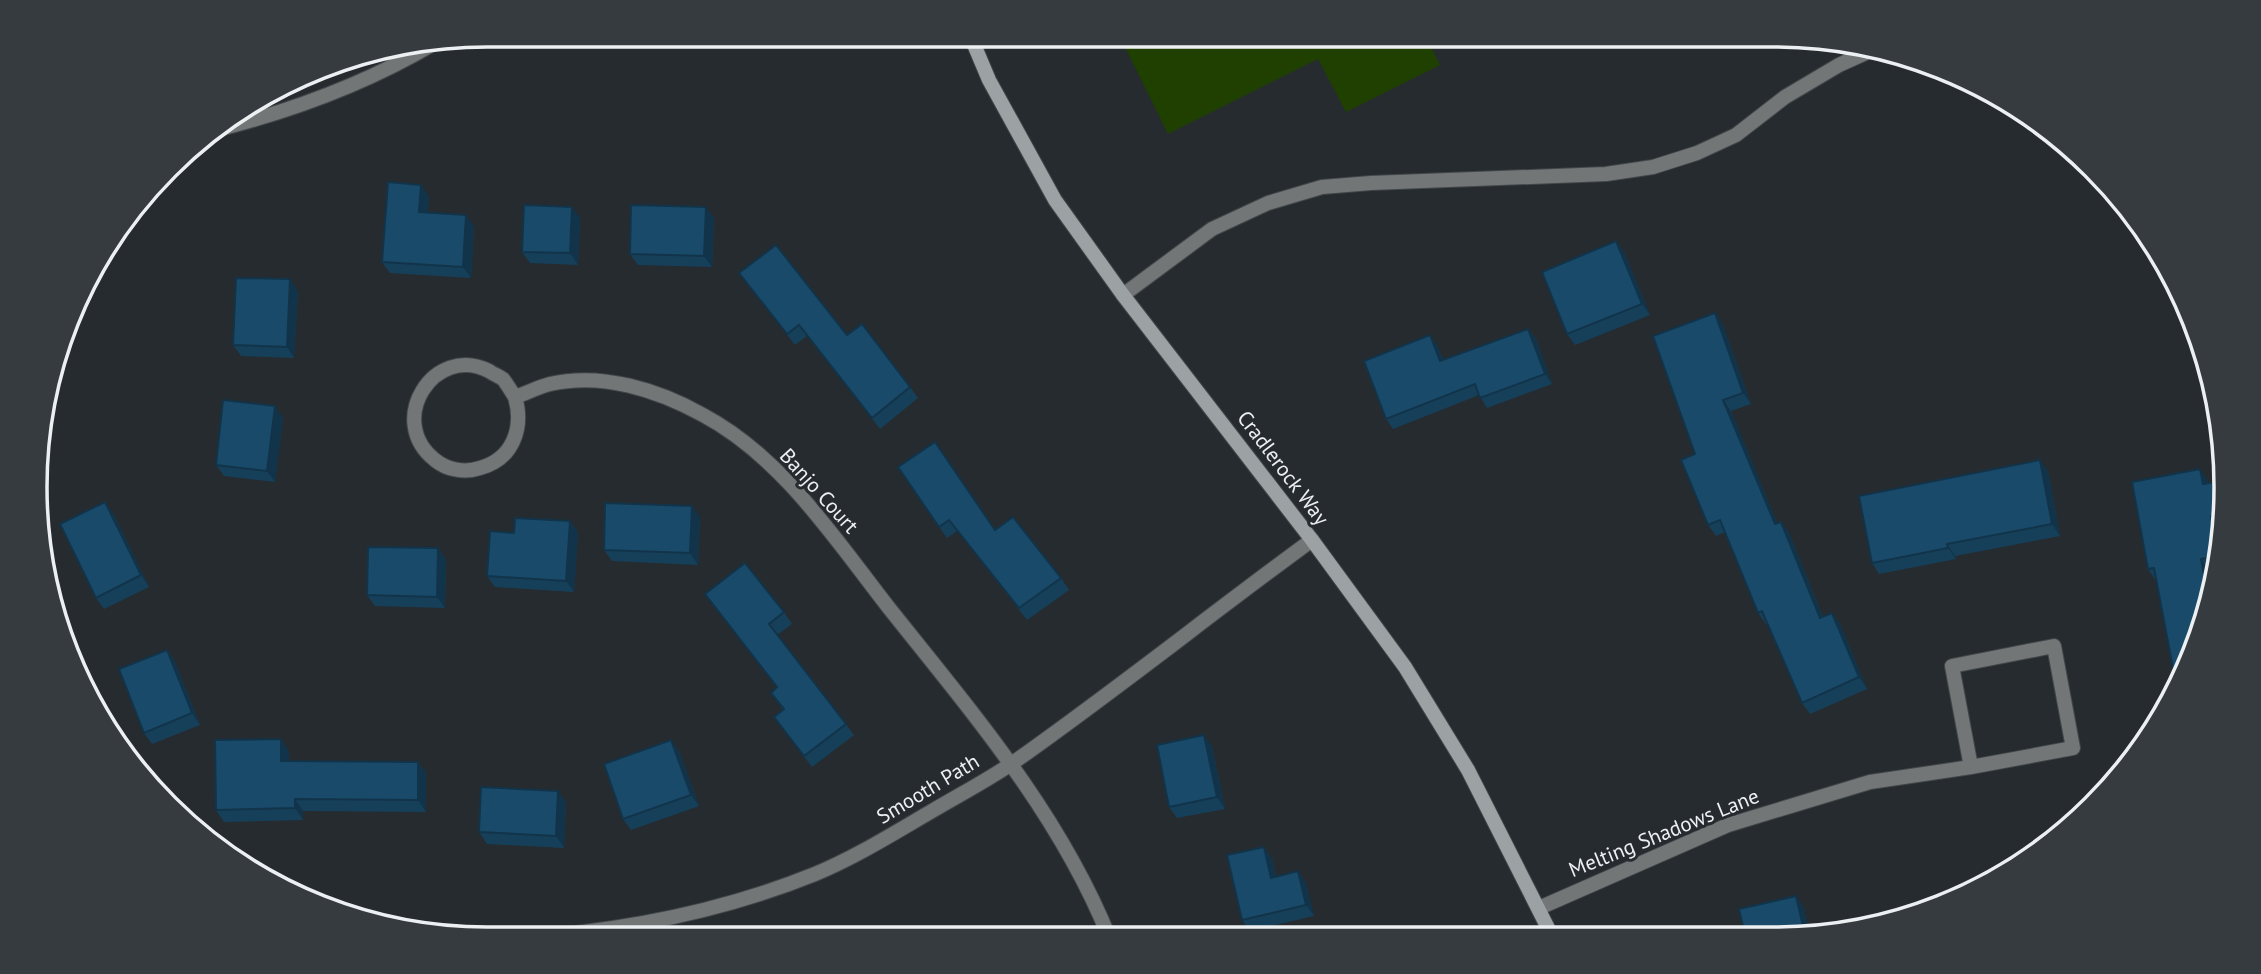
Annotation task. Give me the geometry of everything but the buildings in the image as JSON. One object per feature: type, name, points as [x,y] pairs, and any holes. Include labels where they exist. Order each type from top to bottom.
[{"type":"street","name":"Cradlerock Way","points":[[975,47],[989,80],[1055,200],[1123,295],[1312,540],[1405,667],[1468,770],[1548,927]]},
{"type":"street","points":[[240,123],[283,111],[344,88],[376,75],[416,53]]},
{"type":"street","points":[[1123,295],[1212,229],[1268,204],[1322,187],[1606,174],[1653,167],[1697,153],[1736,135],[1785,97],[1859,56]]},
{"type":"street","points":[[458,366],[479,366],[502,378],[515,397],[519,410],[519,425],[513,443],[502,458],[490,466],[472,471],[454,470],[437,462],[424,451],[416,434],[413,416],[416,401],[426,383],[439,373],[458,366]]},
{"type":"street","name":"Banjo Court","points":[[515,397],[551,384],[589,381],[629,384],[663,395],[704,415],[742,440],[812,510],[1012,763],[1071,857],[1105,927]]},
{"type":"street","name":"Smooth Path","points":[[627,927],[763,893],[817,873],[872,846],[1012,763],[1312,540]]},
{"type":"street","name":"Melting Shadows Lane","points":[[1539,908],[1728,825],[1870,782],[1972,767],[2073,748],[2053,646],[1952,666],[1972,767]]},
{"type":"green space","points":[[1125,47],[1431,47],[1440,65],[1346,112],[1318,59],[1168,134]]}]
